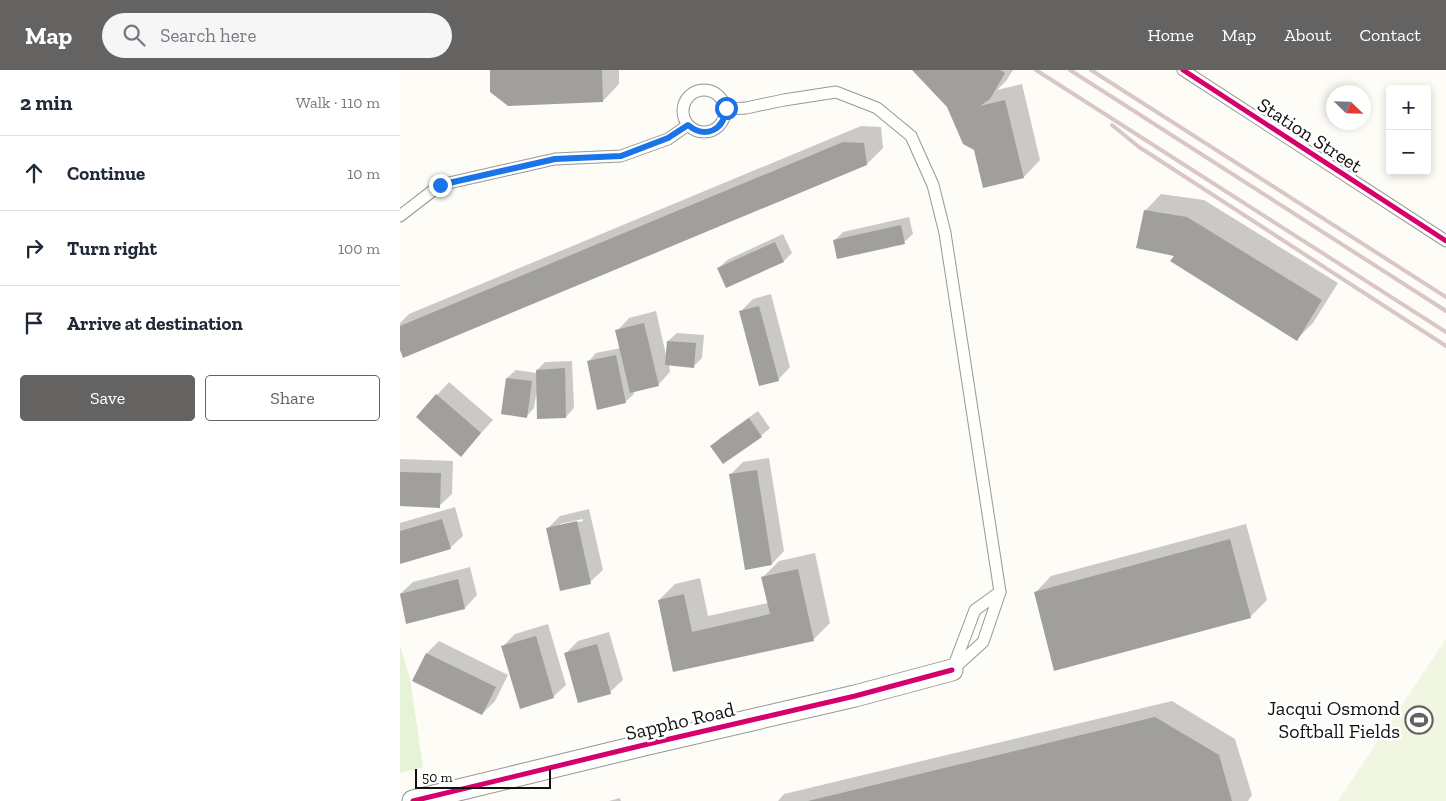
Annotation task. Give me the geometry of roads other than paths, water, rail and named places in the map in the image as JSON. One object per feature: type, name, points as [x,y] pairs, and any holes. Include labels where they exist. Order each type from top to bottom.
[{"type":"street","name":"Sappho Road","points":[[413,801],[855,696],[952,670]]},
{"type":"lane","name":"Station Street","points":[[1183,70],[1446,241]]},
{"type":"lane","points":[[699,90],[714,91],[726,108],[723,122],[713,131],[699,132],[688,125],[683,112],[687,98],[699,90]]},
{"type":"lane","points":[[726,108],[746,108],[836,92],[877,108],[911,136],[933,186],[945,233],[1000,592],[983,642],[952,670]]},
{"type":"lane","points":[[400,216],[440,185],[555,159],[621,156],[668,138],[688,125]]},
{"type":"lane","points":[[952,670],[975,610],[1000,592]]},
{"type":"railway","points":[[1036,70],[1446,332]]},
{"type":"railway","points":[[1070,70],[1446,311]]},
{"type":"railway","points":[[1091,70],[1446,297]]},
{"type":"railway","points":[[1112,125],[1139,147],[1446,346]]},
{"type":"place","name":"Jacqui Osmond Softball Fields","points":[[1419,720]]}]
